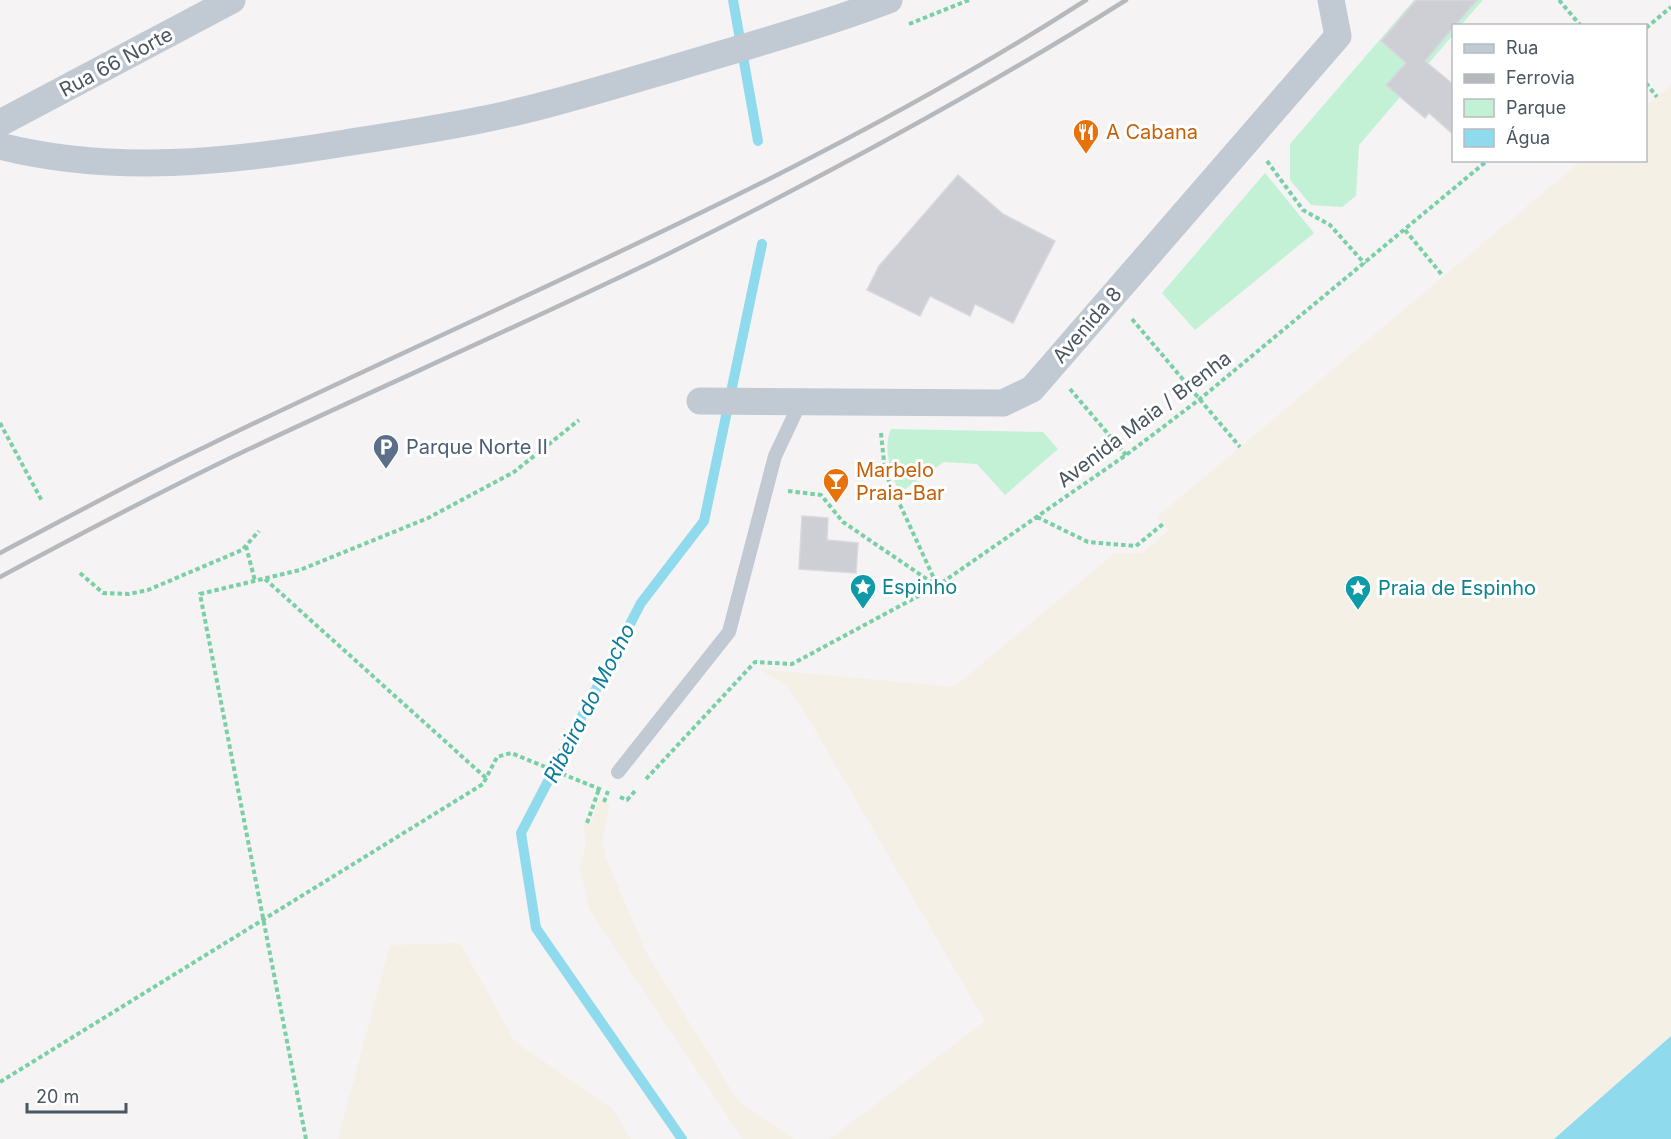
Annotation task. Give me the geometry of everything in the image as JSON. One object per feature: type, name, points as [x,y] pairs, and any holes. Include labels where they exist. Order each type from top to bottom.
[{"type":"street","name":"Rua 66 Norte","points":[[0,123],[232,0]]},
{"type":"street","points":[[0,146],[62,158],[109,163],[201,163],[250,158],[481,120],[699,61],[889,0]]},
{"type":"street","name":"Avenida 8","points":[[700,400],[1003,404],[1032,389],[1338,36],[1330,0]]},
{"type":"lane","points":[[618,772],[729,632],[775,456],[801,401]]},
{"type":"path","points":[[1559,0],[1579,24]]},
{"type":"path","points":[[1647,27],[1671,7]]},
{"type":"path","points":[[1647,84],[1657,97]]},
{"type":"path","points":[[1267,161],[1303,210],[1330,225],[1365,264]]},
{"type":"path","name":"Avenida Maia / Brenha","points":[[599,789],[627,800],[755,662],[792,664],[937,586],[1126,455],[1200,399],[1486,162]]},
{"type":"path","points":[[1405,231],[1443,276]]},
{"type":"path","points":[[1132,318],[1240,447]]},
{"type":"path","points":[[1070,390],[1126,455]]},
{"type":"path","points":[[306,1139],[200,594],[300,570],[355,550],[428,518],[514,472],[579,420]]},
{"type":"path","points":[[0,423],[42,501]]},
{"type":"path","points":[[881,428],[885,472],[937,586]]},
{"type":"path","points":[[767,486],[800,494],[821,495],[843,522],[937,586]]},
{"type":"path","points":[[1037,517],[1088,542],[1136,546],[1163,524]]},
{"type":"path","points":[[80,573],[103,593],[129,594],[173,581],[242,550],[259,531]]},
{"type":"path","points":[[246,546],[255,581]]},
{"type":"path","points":[[265,579],[486,778]]},
{"type":"path","points":[[0,1082],[483,784],[497,757],[511,753],[599,789],[587,823]]},
{"type":"green space","points":[[1414,0],[1483,0],[1462,24],[1452,24],[1452,36],[1359,145],[1356,196],[1342,207],[1311,205],[1290,180],[1290,144]]},
{"type":"green space","points":[[1265,173],[1314,233],[1195,330],[1162,293]]},
{"type":"green space","points":[[891,429],[1043,432],[1058,449],[1005,495],[977,464],[944,462],[899,493],[891,470],[887,445]]},
{"type":"sand","name":"Praia de Espinho","points":[[1671,85],[1671,1036],[1554,1139],[830,1139],[985,1021],[807,716],[788,687],[759,669],[954,687],[1115,553],[1143,553],[1169,530],[1157,517],[1580,162],[1647,162],[1647,105]]},
{"type":"sand","points":[[599,800],[610,804],[602,841],[606,859],[648,956],[739,1102],[794,1139],[743,1139],[589,909],[580,869],[586,844],[583,823],[591,824]]},
{"type":"sand","points":[[460,943],[515,1042],[612,1108],[631,1139],[338,1139],[390,945]]},
{"type":"water","points":[[1671,1036],[1671,1139],[1554,1139]]},
{"type":"building","points":[[1416,0],[1477,0],[1457,24],[1452,24],[1452,29],[1425,61],[1452,83],[1452,133],[1429,113],[1425,118],[1386,85],[1406,63],[1381,41]]},
{"type":"building","points":[[958,175],[1003,214],[1055,241],[1013,323],[975,304],[970,316],[930,296],[920,316],[867,290],[879,266]]},
{"type":"building","points":[[802,516],[828,518],[827,540],[858,543],[856,573],[799,569]]},
{"type":"waterway","name":"Ribeira do Mocho","points":[[733,0],[758,141]]},
{"type":"waterway","name":"Ribeira do Mocho","points":[[682,1139],[536,928],[521,833],[641,603],[704,521],[762,244]]},
{"type":"railway","points":[[0,553],[181,459],[654,236],[874,125],[981,64],[1086,0]]},
{"type":"railway","points":[[0,577],[218,464],[565,303],[728,224],[844,163],[1015,68],[1126,0]]},
{"type":"place","name":"A Cabana","points":[[1086,155]]},
{"type":"place","name":"Parque Norte II","points":[[386,470]]},
{"type":"place","name":"Marbelo Praia-Bar","points":[[836,504]]},
{"type":"place","name":"Espinho","points":[[863,610]]},
{"type":"place","name":"Praia de Espinho","points":[[1358,611]]}]
